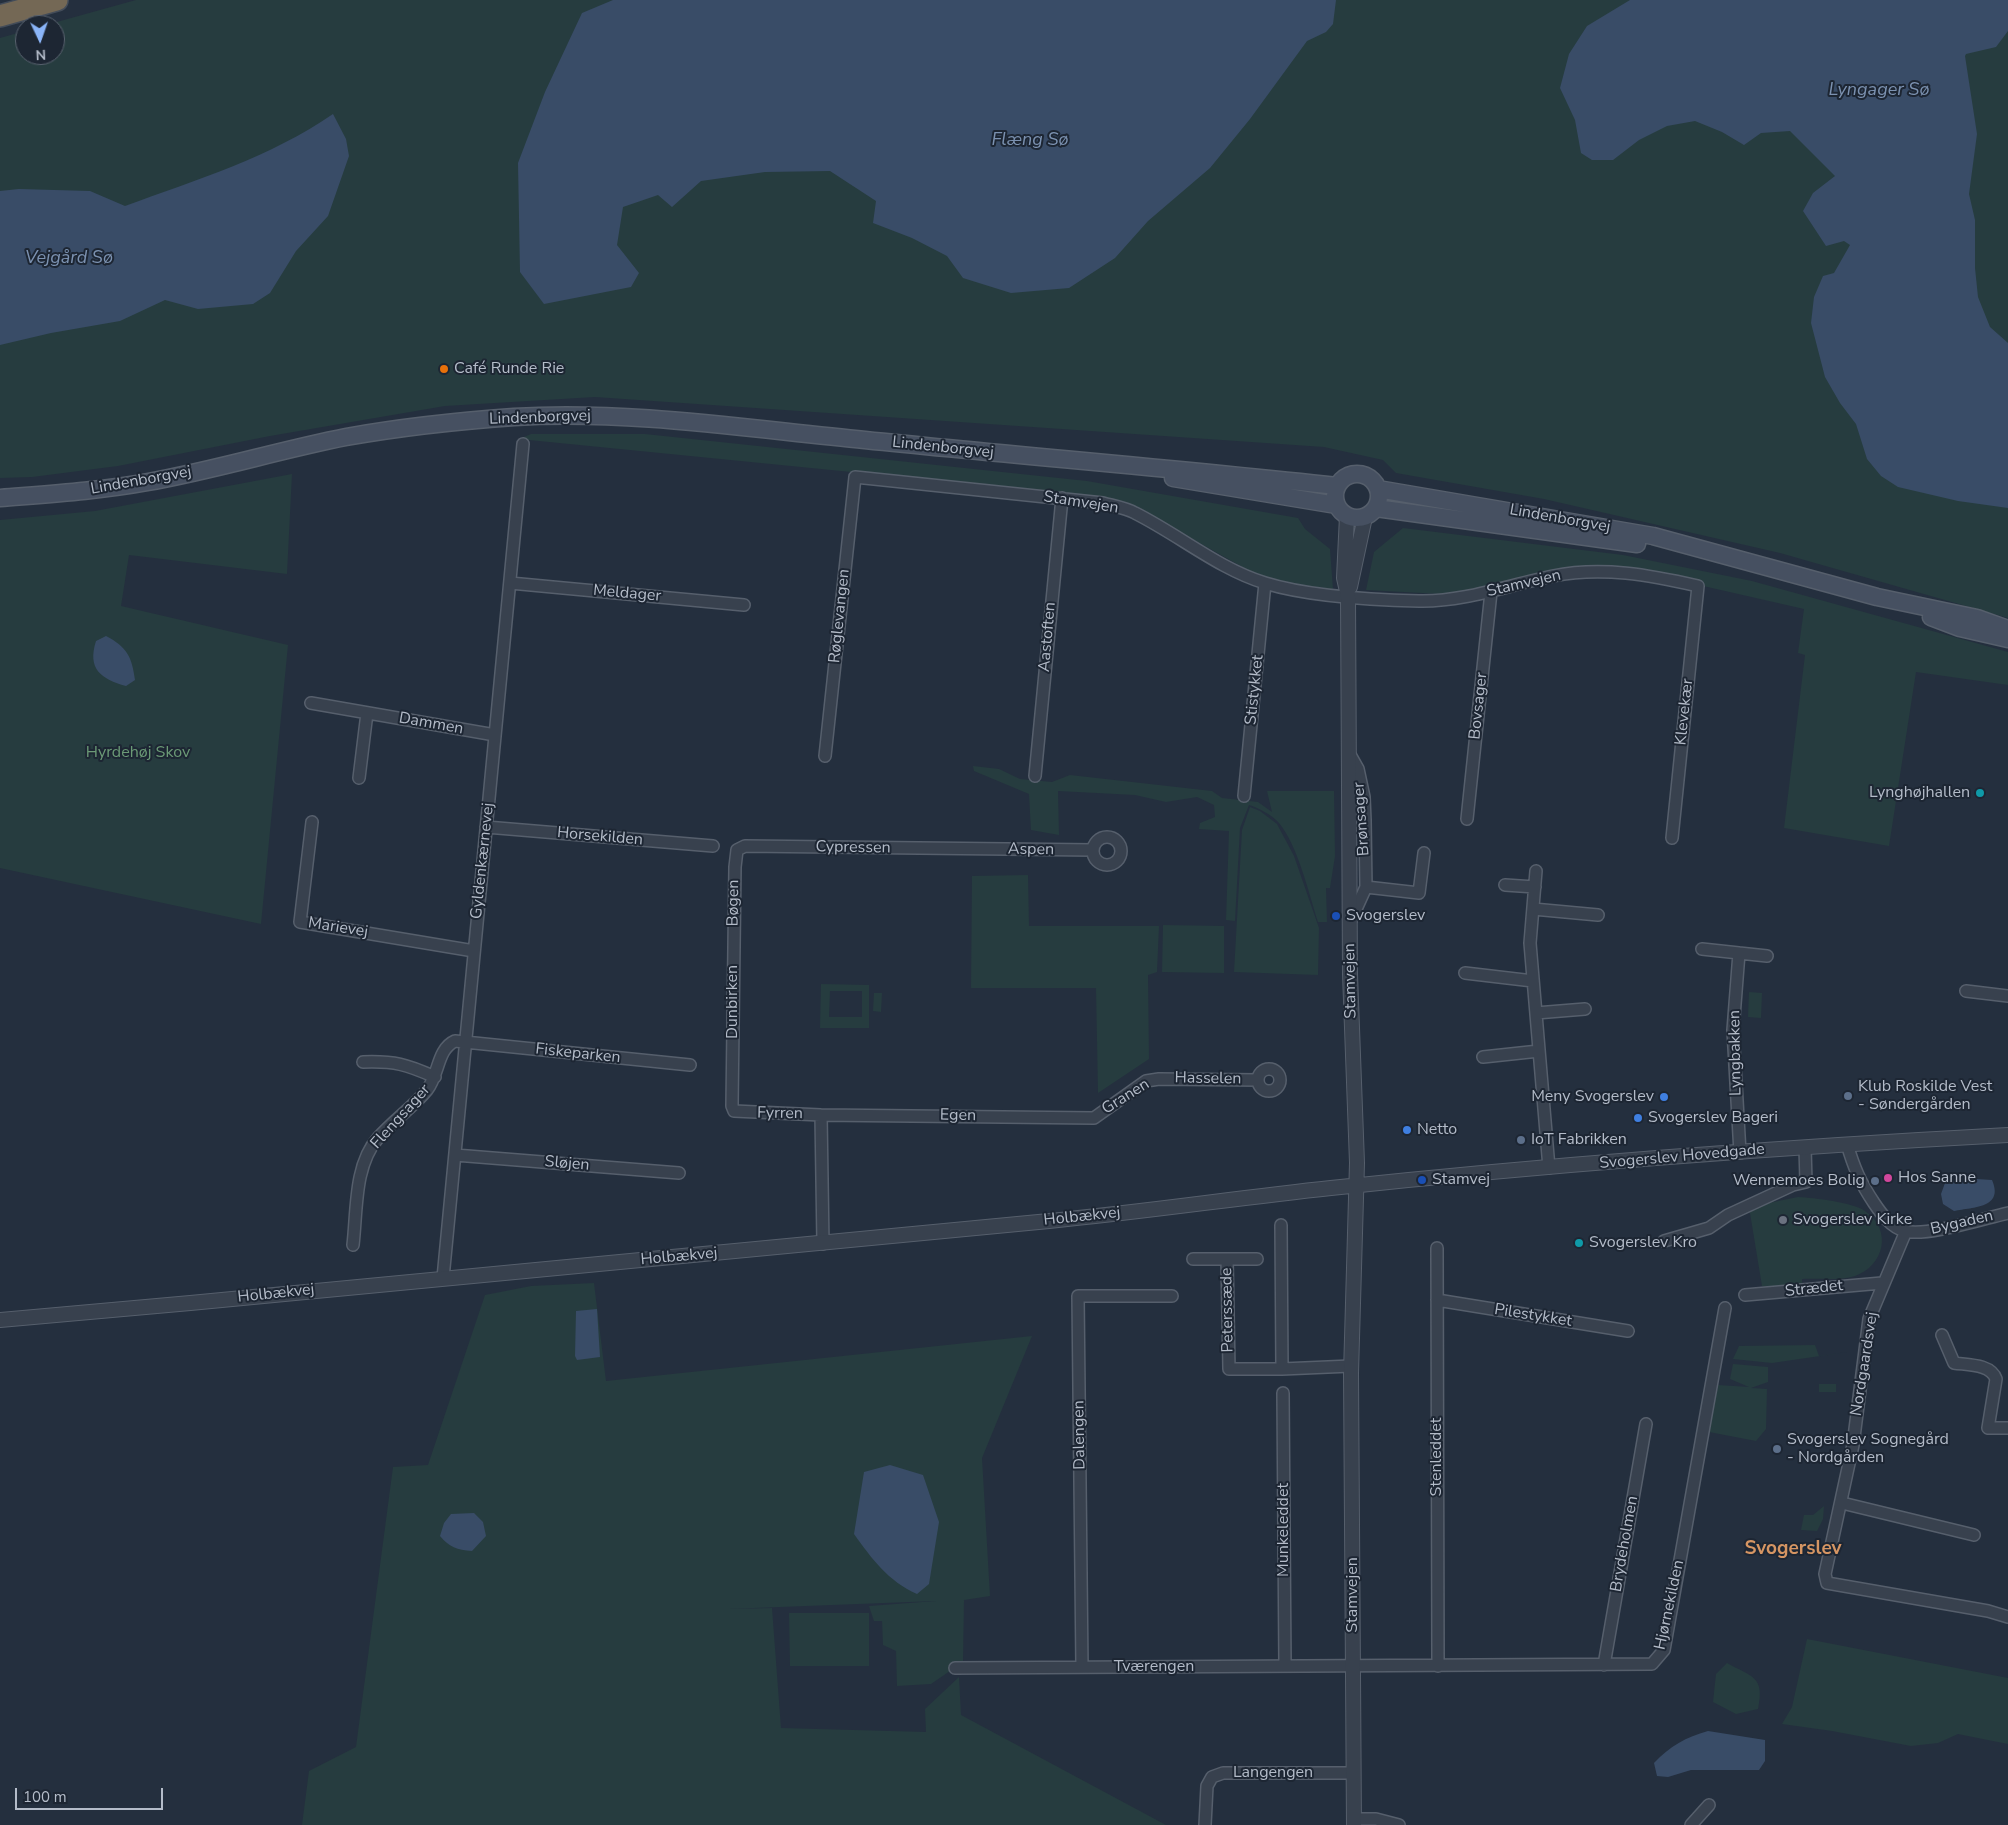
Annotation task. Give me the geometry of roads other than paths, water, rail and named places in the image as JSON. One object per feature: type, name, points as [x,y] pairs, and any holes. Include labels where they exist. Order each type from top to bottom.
[{"type":"highway","points":[[0,16],[57,0]]},
{"type":"main road","name":"Lindenborgvej","points":[[0,498],[70,492],[148,482],[346,438],[422,425],[518,417],[598,416],[1084,462],[1184,469],[1337,486]]},
{"type":"main road","name":"Lindenborgvej","points":[[1084,462],[1341,511]]},
{"type":"main road","points":[[1355,474],[1372,479],[1378,488],[1379,498],[1371,512],[1356,519],[1341,511],[1335,492],[1337,486],[1344,478],[1355,474]]},
{"type":"main road","name":"Lindenborgvej","points":[[1378,488],[1653,536],[1877,597],[1977,618],[2008,629]]},
{"type":"main road","name":"Lindenborgvej","points":[[1371,512],[1741,559]]},
{"type":"main road","name":"Lindenborgvej","points":[[1877,597],[1960,628],[2008,639]]},
{"type":"street","name":"Gyldenkærnevej","points":[[443,1278],[523,444]]},
{"type":"street","name":"Stamvejen","points":[[855,477],[1103,503],[1134,512],[1229,567],[1265,583],[1348,596],[1420,601],[1446,600],[1491,592],[1553,576],[1601,571],[1634,572],[1698,586]]},
{"type":"street","name":"Røglevangen","points":[[826,756],[855,477]]},
{"type":"street","name":"Aastoften","points":[[1035,776],[1062,498]]},
{"type":"street","name":"Stamvejen","points":[[1341,511],[1344,578],[1348,596],[1349,924],[1357,1186],[1351,1366],[1354,1822]]},
{"type":"street","name":"Stamvejen","points":[[1348,596],[1371,512]]},
{"type":"street","name":"Meldager","points":[[510,583],[744,605]]},
{"type":"street","name":"Stistykket","points":[[1244,796],[1265,583]]},
{"type":"street","name":"Klevekær","points":[[1672,838],[1698,586]]},
{"type":"street","name":"Bovsager","points":[[1467,819],[1491,592]]},
{"type":"street","name":"Dammen","points":[[311,703],[495,735]]},
{"type":"street","points":[[359,778],[367,713]]},
{"type":"street","name":"Brønsager","points":[[1348,752],[1358,769],[1364,797],[1366,888],[1349,924]]},
{"type":"street","name":"Marievej","points":[[312,822],[300,922],[474,950]]},
{"type":"street","name":"Horsekilden","points":[[486,827],[714,846]]},
{"type":"street","name":"Cypressen","points":[[737,850],[745,846],[969,849]]},
{"type":"street","name":"Aspen","points":[[969,849],[1093,850]]},
{"type":"street","name":"Bøgen","points":[[734,956],[735,867],[737,850]]},
{"type":"street","points":[[1366,888],[1419,893],[1424,853]]},
{"type":"street","points":[[1536,871],[1530,944],[1549,1168]]},
{"type":"street","points":[[1505,885],[1535,887]]},
{"type":"street","points":[[1533,909],[1598,915]]},
{"type":"street","points":[[1702,949],[1767,956]]},
{"type":"street","name":"Lyngbakken","points":[[1739,953],[1733,1030],[1740,1153]]},
{"type":"street","name":"Dunbirken","points":[[733,1047],[734,956]]},
{"type":"street","points":[[1465,973],[1533,980]]},
{"type":"street","points":[[1966,991],[2008,996]]},
{"type":"street","points":[[1536,1014],[1585,1009]]},
{"type":"street","name":"Flengsager","points":[[353,1245],[362,1172],[367,1155],[377,1139],[427,1090],[435,1077],[444,1049],[455,1041],[465,1043]]},
{"type":"street","name":"Fiskeparken","points":[[465,1043],[690,1065]]},
{"type":"street","name":"Fyrren","points":[[733,1047],[732,1106],[734,1110],[821,1114],[823,1244]]},
{"type":"street","points":[[1483,1057],[1540,1051]]},
{"type":"street","name":"Flengsager","points":[[362,1062],[390,1061],[406,1064],[435,1077]]},
{"type":"street","name":"Hasselen","points":[[1159,1078],[1258,1080]]},
{"type":"street","name":"Granen","points":[[1094,1118],[1146,1081],[1159,1078]]},
{"type":"street","name":"Egen","points":[[821,1114],[1094,1118]]},
{"type":"street","name":"Svogerslev Hovedgade","points":[[1357,1186],[1805,1147],[2008,1135]]},
{"type":"street","points":[[1848,1144],[1854,1170],[1861,1184],[1883,1215],[1892,1224],[1906,1231]]},
{"type":"street","points":[[1664,1240],[1709,1228],[1728,1215],[1793,1185],[1806,1182],[1805,1147]]},
{"type":"street","name":"Sløjen","points":[[455,1155],[679,1173]]},
{"type":"street","name":"Holbækvej","points":[[0,1320],[823,1244],[1357,1186]]},
{"type":"street","name":"Bygaden","points":[[1906,1231],[1923,1233],[2008,1213]]},
{"type":"street","points":[[1281,1225],[1282,1369],[1351,1366]]},
{"type":"street","name":"Nordgaardsvej","points":[[1906,1231],[1882,1283],[1869,1319],[1853,1445],[1842,1503],[1825,1574],[1827,1583],[1988,1611],[2008,1617]]},
{"type":"street","name":"Stenleddet","points":[[1437,1248],[1438,1666]]},
{"type":"street","name":"Peterssæde","points":[[1193,1259],[1257,1259]]},
{"type":"street","name":"Peterssæde","points":[[1227,1259],[1229,1369],[1282,1369]]},
{"type":"street","name":"Strædet","points":[[1745,1295],[1882,1283]]},
{"type":"street","name":"Dalengen","points":[[1082,1668],[1078,1296],[1172,1296]]},
{"type":"street","name":"Pilestykket","points":[[1437,1300],[1628,1331]]},
{"type":"street","name":"Hjørnekilden","points":[[1353,1666],[1647,1665],[1657,1661],[1664,1650],[1725,1308]]},
{"type":"street","points":[[1942,1335],[1954,1362],[1994,1372],[1996,1379],[1988,1428],[2008,1428]]},
{"type":"street","name":"Munkeleddet","points":[[1283,1393],[1285,1666]]},
{"type":"street","name":"Brydeholmen","points":[[1604,1665],[1646,1424]]},
{"type":"street","points":[[1842,1503],[1974,1535]]},
{"type":"street","name":"Tværengen","points":[[955,1668],[1353,1666]]},
{"type":"street","name":"Langengen","points":[[1205,1825],[1206,1786],[1212,1777],[1223,1773],[1354,1773]]},
{"type":"street","points":[[1691,1825],[1708,1805]]},
{"type":"street","points":[[1354,1822],[1376,1820],[1399,1825]]},
{"type":"water","name":"Flæng Sø","points":[[613,0],[1336,0],[1333,24],[1326,32],[1307,41],[1250,119],[1210,168],[1148,221],[1115,258],[1069,288],[1011,293],[963,278],[947,256],[912,238],[873,223],[876,201],[830,171],[765,172],[701,181],[672,207],[658,195],[623,207],[617,245],[639,273],[631,287],[544,304],[520,272],[518,163],[545,92],[582,13]]},
{"type":"water","name":"Lyngager Sø","points":[[1630,0],[2008,0],[2008,31],[1996,47],[1966,54],[1965,56],[1977,134],[1969,194],[1975,220],[1975,268],[1978,297],[1990,327],[2008,343],[2008,508],[1958,501],[1898,487],[1881,476],[1867,459],[1856,424],[1840,403],[1825,377],[1811,323],[1814,297],[1823,276],[1834,273],[1850,245],[1844,241],[1826,246],[1803,211],[1813,193],[1835,176],[1790,131],[1761,133],[1744,145],[1722,132],[1695,121],[1667,126],[1639,140],[1613,160],[1592,160],[1581,153],[1575,120],[1560,88],[1569,54],[1587,26]]},
{"type":"water","name":"Vejgård Sø","points":[[333,114],[346,139],[349,156],[328,216],[296,251],[270,293],[253,304],[198,309],[165,300],[120,321],[51,333],[0,345],[0,191],[19,189],[90,191],[125,206],[206,177],[259,155],[284,143]]},
{"type":"water","points":[[106,636],[119,644],[130,659],[135,680],[126,686],[103,676],[95,666],[93,659],[96,641]]},
{"type":"water","points":[[1960,1178],[1992,1180],[1995,1189],[1991,1201],[1978,1207],[1954,1211],[1943,1204],[1941,1194],[1945,1183]]},
{"type":"water","points":[[597,1309],[600,1357],[577,1360],[575,1356],[576,1311]]},
{"type":"water","points":[[890,1465],[923,1475],[939,1522],[929,1584],[917,1594],[897,1583],[881,1569],[854,1534],[864,1472]]},
{"type":"water","points":[[474,1513],[483,1522],[486,1536],[472,1551],[454,1547],[440,1536],[444,1523],[451,1514]]},
{"type":"water","points":[[1708,1731],[1765,1740],[1765,1761],[1759,1770],[1691,1770],[1668,1777],[1657,1776],[1654,1763],[1660,1757],[1679,1743]]},
{"type":"place","name":"Café Runde Rie","points":[[444,369]]},
{"type":"place","name":"Lynghøjhallen","points":[[1980,793]]},
{"type":"place","name":"Svogerslev","points":[[1336,916]]},
{"type":"place","name":"Klub Roskilde Vest - Søndergården","points":[[1848,1096]]},
{"type":"place","name":"Meny Svogerslev","points":[[1664,1097]]},
{"type":"place","name":"Svogerslev Bageri","points":[[1638,1118]]},
{"type":"place","name":"Netto","points":[[1407,1130]]},
{"type":"place","name":"IoT Fabrikken","points":[[1521,1140]]},
{"type":"place","name":"Hos Sanne","points":[[1888,1178]]},
{"type":"place","name":"Stamvej","points":[[1422,1180]]},
{"type":"place","name":"Wennemoes Bolig","points":[[1875,1181]]},
{"type":"place","name":"Svogerslev Kirke","points":[[1783,1220]]},
{"type":"place","name":"Svogerslev Kro","points":[[1579,1243]]},
{"type":"place","name":"Svogerslev Sognegård - Nordgården","points":[[1777,1449]]},
{"type":"district","name":"Svogerslev","points":[[1793,1549]]},
{"type":"park label","name":"Hyrdehøj Skov","points":[[138,753]]}]
